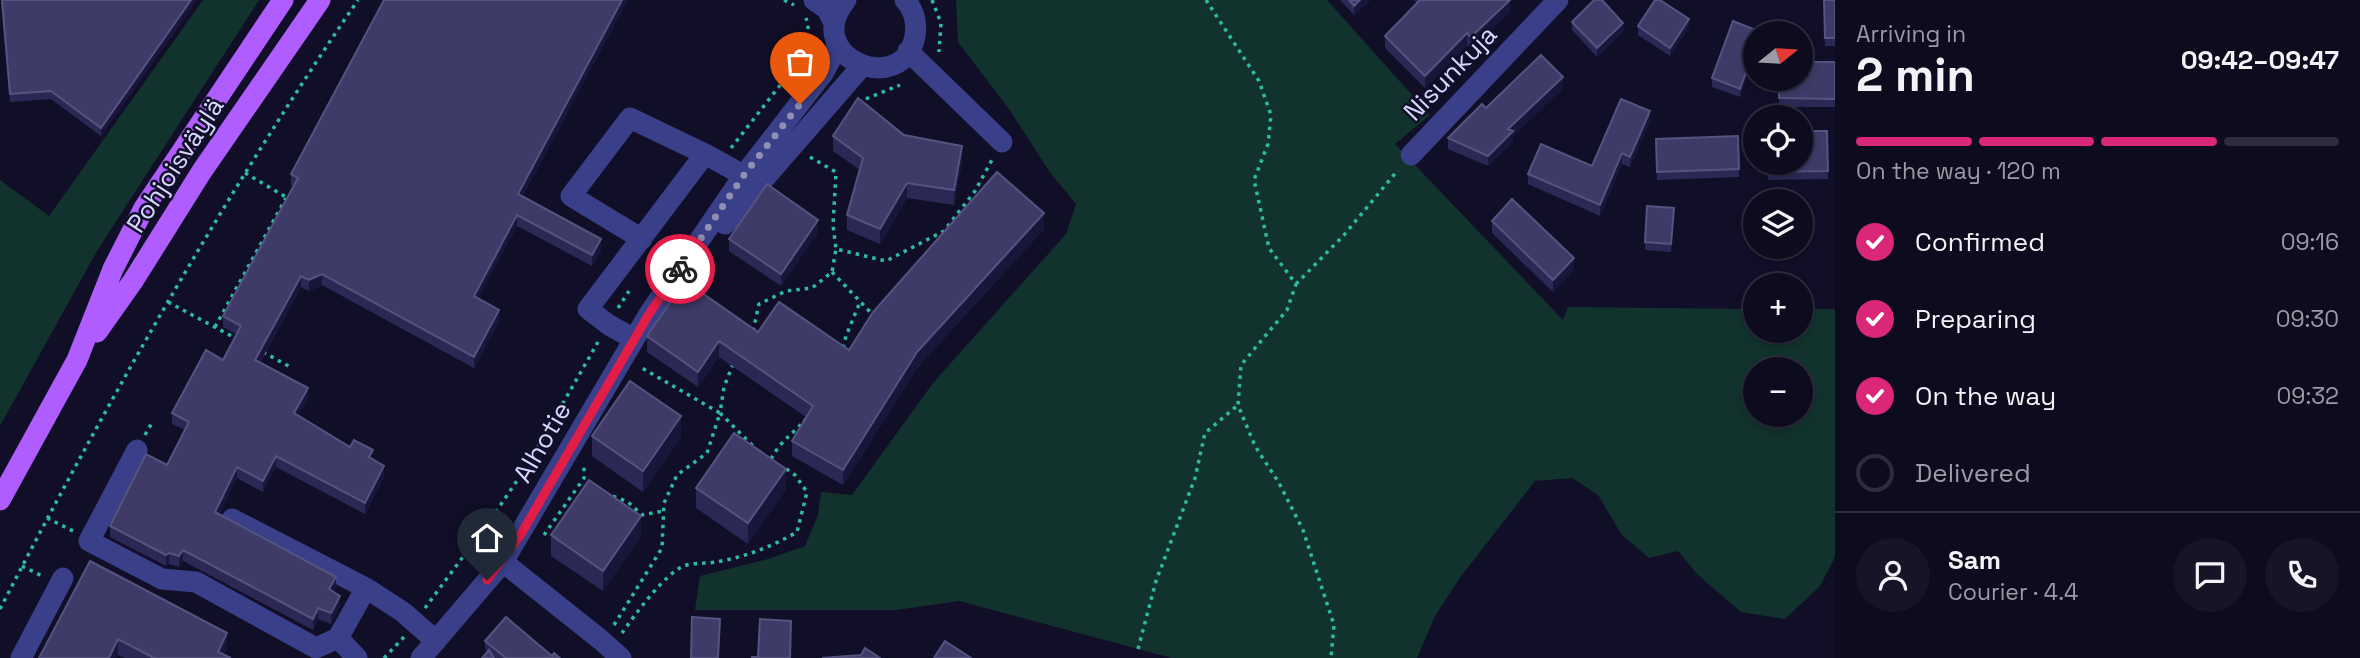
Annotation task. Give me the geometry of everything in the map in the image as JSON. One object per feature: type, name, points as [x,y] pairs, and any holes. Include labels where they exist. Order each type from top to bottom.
[{"type":"main road","name":"Pohjoisväylä","points":[[77,360],[113,269],[144,208],[283,0]]},
{"type":"main road","name":"Pohjoisväylä","points":[[0,500],[77,360],[133,281],[202,172],[320,0]]},
{"type":"street","points":[[814,0],[827,9],[834,23],[838,45],[848,58],[862,66],[873,68],[899,61],[914,39],[916,23],[905,0]]},
{"type":"street","points":[[834,23],[838,9],[846,0]]},
{"type":"street","name":"Nisunkuja","points":[[1411,155],[1558,0]]},
{"type":"street","name":"Alhotie","points":[[421,658],[503,562],[649,314],[751,180],[824,72],[838,45]]},
{"type":"street","points":[[908,51],[993,146]]},
{"type":"street","name":"Alhotie","points":[[751,180],[862,66]]},
{"type":"street","points":[[642,239],[571,195],[630,118],[705,154],[751,180]]},
{"type":"street","points":[[634,339],[588,309],[705,154]]},
{"type":"street","points":[[137,450],[89,541],[162,579],[196,582],[316,648],[338,638],[366,589]]},
{"type":"street","points":[[232,519],[366,589],[403,612],[436,641]]},
{"type":"street","points":[[503,562],[613,646]]},
{"type":"street","points":[[21,658],[63,578]]},
{"type":"street","points":[[338,638],[357,658]]},
{"type":"path","points":[[0,609],[47,518],[168,302],[292,97],[358,0]]},
{"type":"path","points":[[1206,0],[1259,82],[1271,115],[1268,144],[1254,180],[1269,248],[1296,284]]},
{"type":"path","points":[[843,88],[859,102],[904,83]]},
{"type":"path","points":[[836,249],[886,261],[944,231],[975,191],[993,159],[993,146]]},
{"type":"path","points":[[747,341],[753,331],[759,304],[786,291],[812,288],[832,272],[836,249],[836,172],[806,155]]},
{"type":"path","points":[[1331,658],[1334,625],[1303,530],[1279,483],[1255,446],[1238,405],[1241,365],[1287,310],[1296,284],[1344,235],[1411,155]]},
{"type":"path","points":[[215,327],[286,198],[245,173]]},
{"type":"path","points":[[832,272],[878,321]]},
{"type":"path","points":[[168,302],[248,344]]},
{"type":"path","points":[[842,356],[846,336],[860,302]]},
{"type":"path","points":[[259,350],[292,368]]},
{"type":"path","points":[[613,646],[609,633],[662,548],[664,503],[677,475],[706,453],[720,413],[723,387],[734,360]]},
{"type":"path","points":[[642,368],[720,413],[757,449]]},
{"type":"path","points":[[1138,649],[1157,581],[1195,478],[1205,433],[1238,405]]},
{"type":"path","points":[[771,459],[781,441],[797,429],[814,410]]},
{"type":"path","points":[[613,646],[666,580],[684,566],[745,555],[771,547],[797,532],[807,492],[795,475],[764,454]]},
{"type":"path","points":[[584,478],[592,485]]},
{"type":"path","points":[[600,492],[616,495],[642,515],[663,511]]},
{"type":"path","points":[[47,518],[89,541]]},
{"type":"green space","points":[[203,0],[259,0],[97,251],[0,426],[0,180],[49,216]]},
{"type":"green space","points":[[956,0],[1327,0],[1430,115],[1395,144],[1563,320],[1568,307],[1743,309],[1743,343],[1813,343],[1813,309],[1835,309],[1835,557],[1820,586],[1785,619],[1741,612],[1697,574],[1678,551],[1649,558],[1622,535],[1598,495],[1572,478],[1535,481],[1459,579],[1435,616],[1417,658],[1172,658],[959,601],[896,610],[695,610],[700,576],[768,559],[805,546],[818,515],[821,492],[852,495],[933,383],[1066,234],[1076,204],[1049,171],[1009,109],[958,42]]},
{"type":"building","points":[[2,0],[191,0],[101,128],[51,91],[10,94]]},
{"type":"building","points":[[384,0],[622,0],[518,194],[601,239],[592,255],[517,215],[474,296],[499,310],[474,357],[322,274],[309,280],[301,276],[255,360],[308,388],[294,413],[350,447],[354,440],[373,450],[369,457],[384,466],[365,503],[276,456],[263,481],[237,467],[215,512],[336,577],[329,589],[340,596],[331,613],[318,608],[313,619],[183,550],[179,556],[169,553],[166,555],[110,526],[146,454],[167,465],[189,422],[172,413],[206,350],[223,360],[241,326],[223,316],[298,178],[291,174]]},
{"type":"building","points":[[1349,0],[1360,0],[1354,6]]},
{"type":"building","points":[[1420,0],[1510,0],[1471,37],[1467,33],[1425,76],[1385,36]]},
{"type":"building","points":[[1594,0],[1602,0],[1623,23],[1597,48],[1572,22]]},
{"type":"building","points":[[1655,0],[1660,0],[1689,19],[1670,48],[1638,26]]},
{"type":"building","points":[[1824,0],[1835,0],[1835,38],[1825,38]]},
{"type":"building","points":[[1733,21],[1743,25],[1743,81],[1740,89],[1712,78]]},
{"type":"building","points":[[1541,55],[1563,77],[1508,129],[1513,131],[1488,156],[1448,138],[1482,104],[1486,108]]},
{"type":"building","points":[[1813,62],[1835,62],[1835,99],[1779,98],[1779,91],[1813,91]]},
{"type":"building","points":[[858,98],[904,135],[962,146],[954,190],[907,183],[880,229],[847,215],[863,158],[833,136]]},
{"type":"building","points":[[1621,99],[1650,111],[1630,157],[1622,153],[1600,205],[1528,174],[1541,144],[1592,166]]},
{"type":"building","points":[[1813,131],[1827,131],[1828,171],[1813,171]]},
{"type":"building","points":[[1738,136],[1739,169],[1657,172],[1656,139]]},
{"type":"building","points":[[997,172],[1044,213],[917,352],[843,470],[792,441],[813,406],[719,341],[698,372],[647,336],[685,281],[758,332],[779,302],[849,350],[873,312]]},
{"type":"building","points":[[767,184],[818,220],[781,274],[729,239]]},
{"type":"building","points":[[1512,199],[1574,258],[1553,280],[1492,221]]},
{"type":"building","points":[[1647,206],[1674,208],[1671,244],[1645,242]]},
{"type":"building","points":[[630,381],[681,416],[643,471],[592,436]]},
{"type":"building","points":[[734,433],[786,469],[748,523],[696,488]]},
{"type":"building","points":[[589,480],[641,516],[603,571],[551,535]]},
{"type":"building","points":[[90,561],[227,633],[218,652],[231,658],[154,658],[118,639],[109,658],[39,658]]},
{"type":"building","points":[[506,617],[552,656],[554,653],[560,658],[506,658],[485,641]]},
{"type":"building","points":[[692,617],[720,619],[718,658],[691,658]]},
{"type":"building","points":[[760,619],[791,621],[790,658],[752,658],[758,657]]},
{"type":"building","points":[[945,641],[971,658],[934,658]]},
{"type":"building","points":[[865,648],[880,658],[822,658],[861,655]]},
{"type":"building","points":[[489,650],[494,658],[482,658]]},
{"type":"way so far","points":[[680,269],[744,175],[800,104]]},
{"type":"route","points":[[487,580],[503,562],[521,534],[649,314],[680,269]]}]
